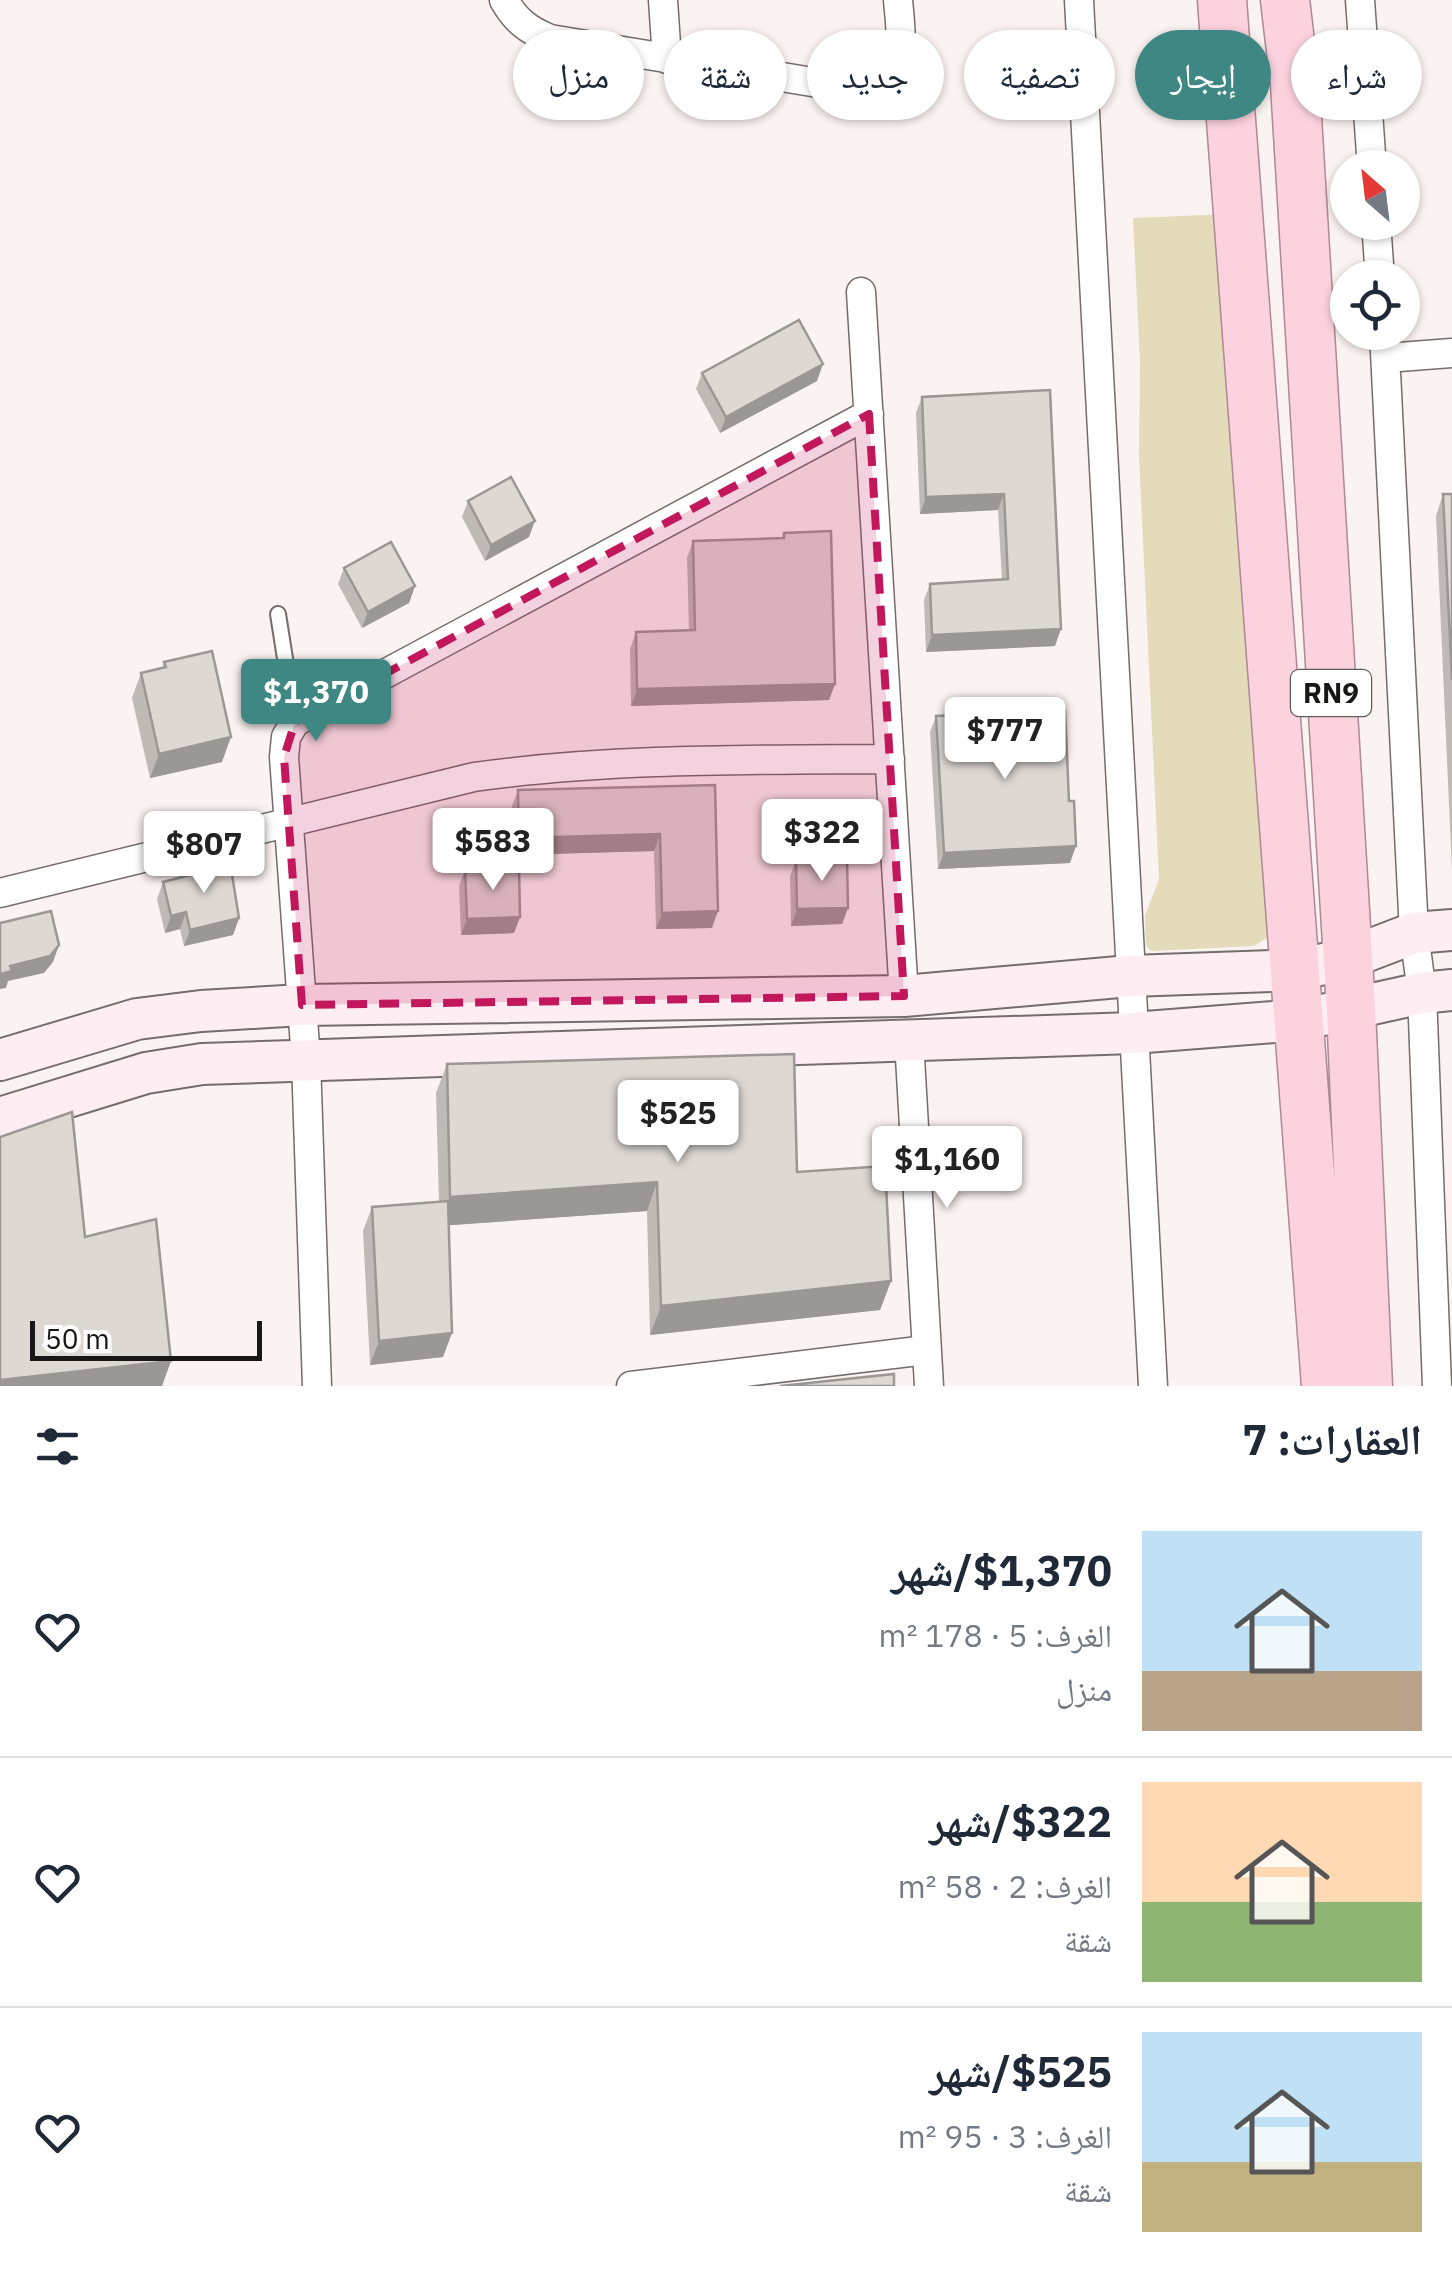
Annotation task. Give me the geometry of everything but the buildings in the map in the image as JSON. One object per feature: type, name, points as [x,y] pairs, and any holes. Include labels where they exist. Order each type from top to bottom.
[{"type":"highway","name":"RN9","points":[[1222,0],[1326,1386]]},
{"type":"highway","name":"RN9","points":[[1285,0],[1295,84],[1351,1010],[1368,1386]]},
{"type":"main road","points":[[0,1060],[138,1019],[201,1011],[302,1005],[904,996],[1130,976],[1297,970],[1346,960],[1433,932]]},
{"type":"main road","points":[[0,1118],[146,1073],[202,1064],[1133,1032],[1300,1020],[1437,992]]},
{"type":"street","points":[[504,0],[514,18],[530,31],[550,39],[664,58]]},
{"type":"street","points":[[662,0],[665,30]]},
{"type":"street","points":[[787,78],[861,90],[882,81],[897,64],[901,40],[898,0]]},
{"type":"street","points":[[1079,0],[1154,1386]]},
{"type":"street","points":[[1360,0],[1371,150]]},
{"type":"street","points":[[862,292],[904,996]]},
{"type":"street","points":[[1420,349],[1452,353]]},
{"type":"street","points":[[1385,350],[1437,992],[1437,1386]]},
{"type":"street","points":[[317,1386],[306,1060],[286,821],[286,737],[296,722],[869,414]]},
{"type":"street","points":[[0,892],[457,780],[543,767],[890,759]]},
{"type":"street","points":[[909,1040],[929,1386]]},
{"type":"street","points":[[632,1386],[926,1350]]},
{"type":"lane","points":[[278,614],[296,722]]},
{"type":"highlighted area","points":[[869,414],[904,996],[302,1005],[284,757],[295,722]]},
{"type":"shaded area","points":[[1229,214],[1270,936],[1254,946],[1151,951],[1146,946],[1145,916],[1159,879],[1139,456],[1140,363],[1133,218]]}]
